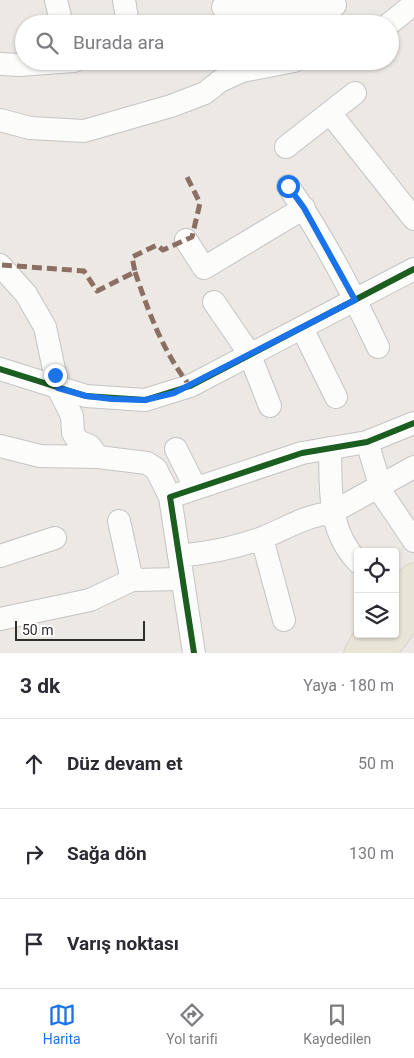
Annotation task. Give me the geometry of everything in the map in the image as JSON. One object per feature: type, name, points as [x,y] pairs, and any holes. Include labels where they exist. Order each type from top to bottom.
[{"type":"main road","points":[[398,593],[414,577]]},
{"type":"main road","points":[[382,653],[414,610]]},
{"type":"main road","points":[[358,653],[367,638]]},
{"type":"street","points":[[56,0],[60,15]]},
{"type":"street","points":[[124,0],[126,15]]},
{"type":"street","points":[[399,17],[414,5]]},
{"type":"street","points":[[223,10],[337,9]]},
{"type":"street","points":[[0,64],[15,65]]},
{"type":"street","points":[[0,122],[30,128],[84,131],[170,106],[205,92],[220,81],[251,70]]},
{"type":"street","points":[[286,147],[355,93]]},
{"type":"street","points":[[330,113],[414,219]]},
{"type":"street","points":[[288,186],[304,208],[355,300],[378,347]]},
{"type":"street","points":[[186,240],[204,268],[304,208]]},
{"type":"street","points":[[0,265],[26,294],[44,327],[58,388],[72,416],[73,433],[78,441],[90,446],[98,457]]},
{"type":"street","points":[[0,369],[86,396],[145,400],[190,386],[414,268]]},
{"type":"street","points":[[214,302],[250,353],[270,406]]},
{"type":"street","points":[[302,328],[336,397]]},
{"type":"street","points":[[170,497],[195,487],[302,453],[367,442],[414,423]]},
{"type":"street","points":[[367,442],[383,495],[414,542]]},
{"type":"street","points":[[0,446],[40,456],[98,457],[146,463],[156,469],[170,497],[181,579],[194,653]]},
{"type":"street","points":[[330,448],[331,513],[338,530],[354,556]]},
{"type":"street","points":[[176,449],[195,487]]},
{"type":"street","points":[[179,556],[213,553],[262,538],[317,514],[331,513],[414,467]]},
{"type":"street","points":[[119,521],[132,580]]},
{"type":"street","points":[[0,556],[55,538]]},
{"type":"street","points":[[262,538],[284,620]]},
{"type":"street","points":[[0,619],[90,600],[132,580],[181,579]]},
{"type":"marked path","points":[[2,265],[84,271],[97,291],[135,272],[132,257],[157,245],[163,250],[192,237],[200,203],[185,173]]},
{"type":"marked path","points":[[135,272],[151,317],[164,346],[190,386]]},
{"type":"cycle path","points":[[0,369],[86,396],[145,400],[190,386],[414,269]]},
{"type":"cycle path","points":[[194,653],[170,497],[302,453],[367,442],[414,423]]},
{"type":"route","points":[[55,375],[58,388],[86,396],[145,400],[174,393],[355,300],[304,208],[288,186]]}]
